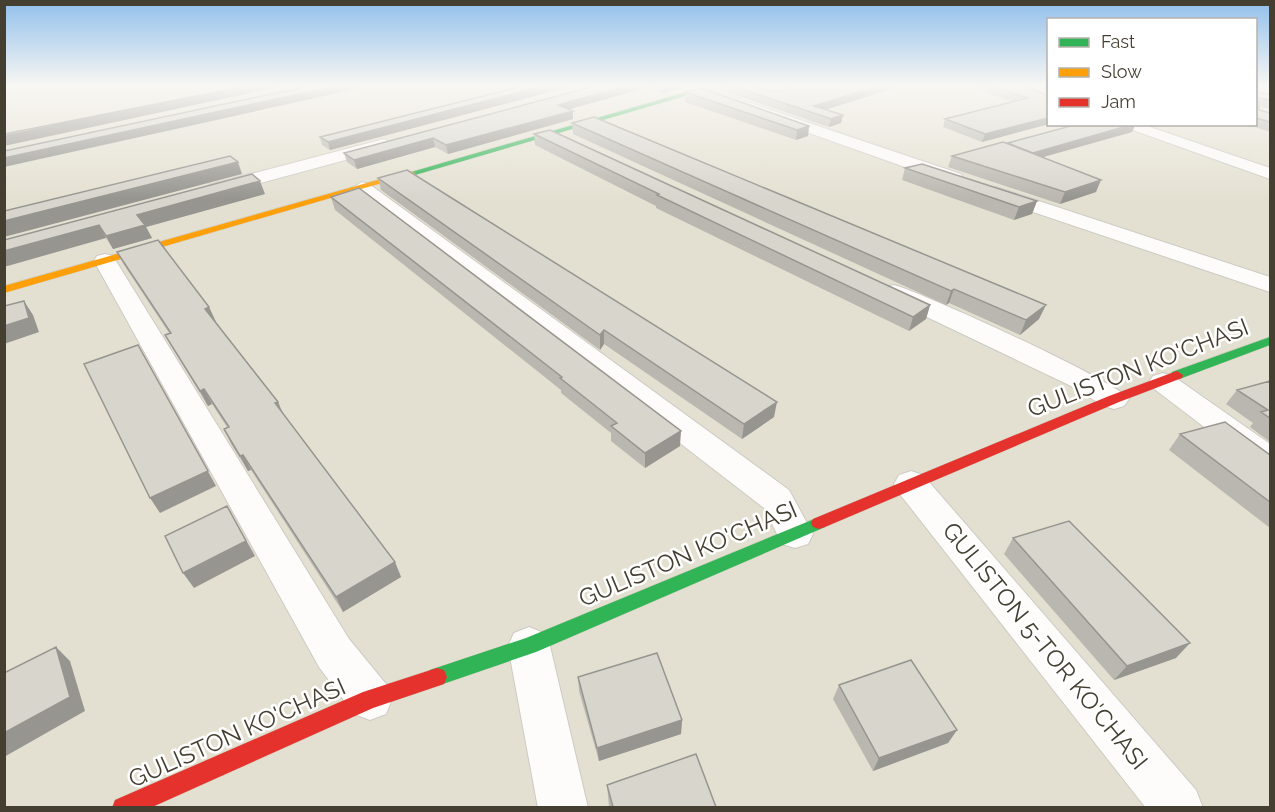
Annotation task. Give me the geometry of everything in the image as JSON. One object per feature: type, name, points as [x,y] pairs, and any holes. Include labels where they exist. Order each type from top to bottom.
[{"type":"street","points":[[4,290],[588,123]]},
{"type":"street","points":[[794,123],[1270,285]]},
{"type":"street","points":[[1130,126],[1270,174]]},
{"type":"street","points":[[554,133],[586,148]]},
{"type":"street","points":[[200,193],[396,141]]},
{"type":"street","points":[[920,167],[954,158]]},
{"type":"street","points":[[362,188],[777,499],[795,534]]},
{"type":"street","points":[[105,261],[334,653],[370,699]]},
{"type":"street","points":[[876,284],[1079,379],[1114,399]]},
{"type":"street","name":"GULISTON KO'CHASI","points":[[123,807],[370,699],[529,646],[1114,399],[1270,341]]},
{"type":"street","points":[[1163,382],[1270,460]]},
{"type":"street","name":"GULISTON 5-TOR KO'CHASI","points":[[911,483],[1178,807]]},
{"type":"street","points":[[529,646],[563,807]]},
{"type":"shaded area","points":[[5,123],[1047,123],[1047,126],[1257,126],[1257,123],[1270,123],[1270,807],[5,807]]},
{"type":"building","points":[[60,123],[67,123],[4,136],[4,134]]},
{"type":"building","points":[[136,123],[166,123],[4,158],[4,151]]},
{"type":"building","points":[[376,123],[401,123],[328,142],[320,137]]},
{"type":"building","points":[[457,123],[529,123],[446,145],[433,138],[354,160],[344,153]]},
{"type":"building","points":[[572,123],[608,123],[1046,305],[1026,320],[954,289],[951,291]]},
{"type":"building","points":[[776,123],[800,123],[809,126],[797,130]]},
{"type":"building","points":[[955,123],[1029,123],[985,134]]},
{"type":"building","points":[[1071,126],[1127,126],[1033,153],[1008,143]]},
{"type":"building","points":[[550,130],[930,305],[913,317],[534,134]]},
{"type":"building","points":[[1003,142],[1101,180],[1065,192],[952,156]]},
{"type":"building","points":[[230,156],[238,162],[4,221],[4,211]]},
{"type":"building","points":[[922,164],[1037,201],[1019,207],[905,168]]},
{"type":"building","points":[[407,170],[777,402],[744,424],[604,330],[600,335],[378,178]]},
{"type":"building","points":[[252,174],[260,181],[137,215],[145,225],[106,236],[99,225],[4,251],[4,240]]},
{"type":"building","points":[[359,188],[681,431],[645,453],[611,426],[617,423],[560,378],[562,377],[331,197]]},
{"type":"building","points":[[158,240],[209,307],[205,309],[278,402],[275,403],[395,562],[336,597],[243,455],[240,456],[224,429],[229,427],[204,389],[200,391],[165,335],[171,333],[117,252]]},
{"type":"building","points":[[24,301],[29,318],[4,326],[4,306]]},
{"type":"building","points":[[138,345],[208,471],[150,498],[84,364]]},
{"type":"building","points":[[1270,381],[1270,418],[1261,412],[1268,410],[1237,390]]},
{"type":"building","points":[[1225,422],[1270,455],[1270,502],[1180,434]]},
{"type":"building","points":[[227,506],[246,541],[183,573],[165,536]]},
{"type":"building","points":[[1069,521],[1190,643],[1127,666],[1013,538]]},
{"type":"building","points":[[56,647],[70,697],[4,733],[4,673]]},
{"type":"building","points":[[657,653],[682,720],[597,748],[578,677]]},
{"type":"building","points":[[911,660],[957,730],[879,758],[839,685]]},
{"type":"building","points":[[696,754],[716,807],[613,807],[607,785]]},
{"type":"traffic: fast","points":[[412,173],[586,123]]},
{"type":"traffic: fast","points":[[1177,375],[1270,341]]},
{"type":"traffic: fast","points":[[437,677],[529,646],[819,523]]},
{"type":"traffic: slow","points":[[4,290],[412,173]]},
{"type":"traffic: jam","points":[[819,523],[1114,399],[1177,375]]},
{"type":"traffic: jam","points":[[123,808],[370,699],[437,677]]}]
